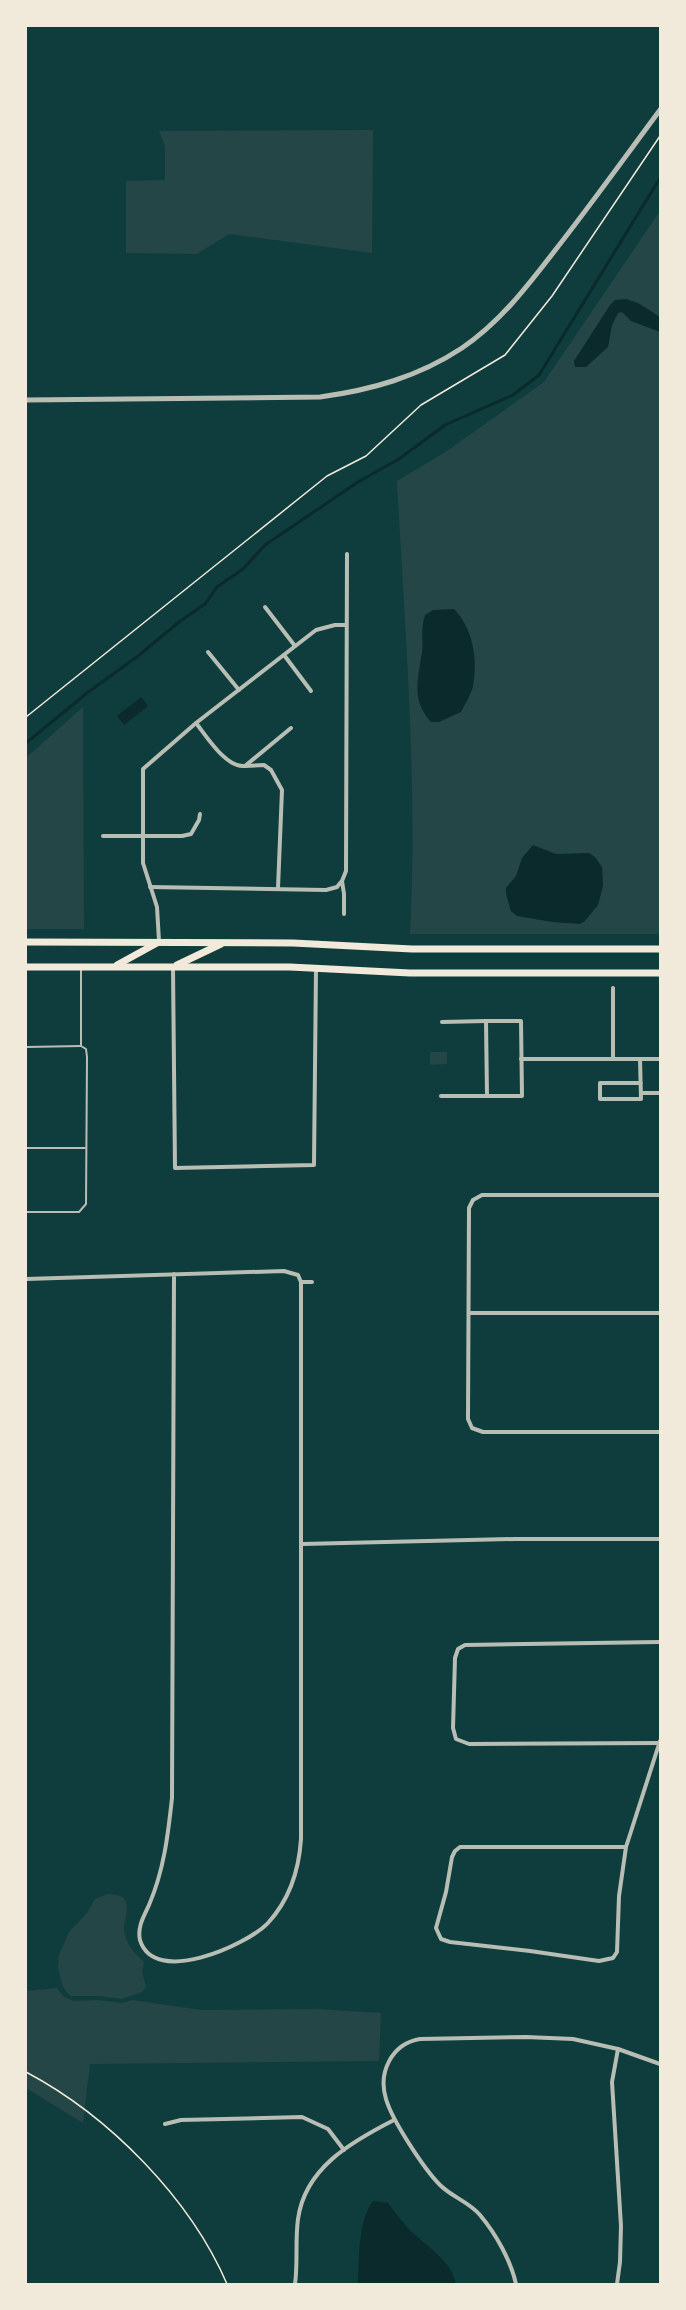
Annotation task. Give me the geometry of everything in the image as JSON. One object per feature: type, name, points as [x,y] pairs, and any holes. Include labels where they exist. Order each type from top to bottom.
[{"type":"main road","points":[[26,942],[302,943],[412,949],[660,949]]},
{"type":"main road","points":[[115,967],[159,942]]},
{"type":"main road","points":[[173,967],[223,942]]},
{"type":"main road","points":[[26,967],[316,968],[410,973],[660,973]]},
{"type":"street","points":[[26,400],[320,398],[373,388],[416,373],[468,344],[514,302],[566,238],[660,110]]},
{"type":"street","points":[[150,887],[326,890],[338,887],[342,881],[346,871],[347,554]]},
{"type":"street","points":[[265,607],[295,646]]},
{"type":"street","points":[[159,942],[157,908],[143,863],[143,769],[196,723],[316,630],[345,626]]},
{"type":"street","points":[[208,652],[239,690]]},
{"type":"street","points":[[284,655],[311,691]]},
{"type":"street","points":[[196,723],[227,760],[239,766],[264,765],[272,770],[282,790],[278,888]]},
{"type":"street","points":[[245,766],[291,728]]},
{"type":"street","points":[[103,836],[143,837],[190,834],[200,814]]},
{"type":"street","points":[[342,881],[345,894],[344,914]]},
{"type":"street","points":[[173,967],[175,1168],[314,1166],[316,968]]},
{"type":"street","points":[[613,988],[613,1059]]},
{"type":"street","points":[[486,1021],[487,1096]]},
{"type":"street","points":[[441,1022],[521,1021],[522,1096],[441,1096]]},
{"type":"street","points":[[521,1059],[660,1059]]},
{"type":"street","points":[[640,1059],[641,1083],[641,1099],[600,1099],[600,1083],[641,1083]]},
{"type":"street","points":[[641,1092],[660,1093]]},
{"type":"street","points":[[660,1195],[482,1195],[477,1197],[469,1208],[468,1419],[472,1428],[483,1432],[660,1432]]},
{"type":"street","points":[[26,1279],[174,1274],[284,1271],[298,1275],[301,1282],[302,1839],[294,1880],[282,1905],[267,1924],[248,1940],[199,1958],[168,1960],[155,1957],[144,1947],[139,1929],[162,1865],[172,1798],[174,1274]]},
{"type":"street","points":[[301,1282],[312,1282]]},
{"type":"street","points":[[469,1313],[660,1313]]},
{"type":"street","points":[[302,1544],[492,1539],[660,1539]]},
{"type":"street","points":[[626,1847],[460,1847],[452,1857],[446,1892],[436,1928],[439,1936],[450,1942],[599,1961],[613,1958],[617,1952],[619,1896],[626,1847],[660,1742],[469,1744],[456,1739],[453,1728],[455,1658],[458,1649],[465,1645],[660,1642]]},
{"type":"street","points":[[516,2284],[510,2264],[486,2223],[469,2205],[449,2193],[436,2180],[394,2120],[385,2093],[387,2064],[398,2049],[414,2040],[556,2038],[590,2042],[618,2049],[660,2064]]},
{"type":"street","points":[[617,2284],[621,2226],[612,2082],[618,2049]]},
{"type":"street","points":[[165,2124],[181,2120],[302,2117],[328,2129],[344,2150]]},
{"type":"street","points":[[295,2284],[298,2221],[304,2195],[320,2169],[344,2150],[394,2120]]},
{"type":"lane","points":[[81,966],[81,1046]]},
{"type":"lane","points":[[26,1047],[81,1046],[86,1049],[87,1057],[86,1204],[79,1212],[26,1212]]},
{"type":"lane","points":[[26,1148],[85,1148]]},
{"type":"path","points":[[26,717],[327,476],[366,456],[421,405],[505,355],[552,296],[660,136]]},
{"type":"path","points":[[26,2072],[105,2126],[160,2179],[196,2226],[227,2284]]},
{"type":"shaded area","points":[[373,130],[372,253],[229,234],[197,254],[126,253],[126,181],[165,180],[165,146],[159,131]]},
{"type":"shaded area","points":[[660,211],[660,934],[410,934],[412,764],[397,481],[447,451],[544,382]]},
{"type":"shaded area","points":[[626,299],[638,303],[660,317],[660,332],[631,321],[622,312],[618,313],[612,325],[608,347],[586,367],[575,367],[574,361],[610,305],[615,300]]},
{"type":"shaded area","points":[[454,609],[466,625],[473,645],[475,666],[473,686],[461,712],[439,722],[431,722],[418,697],[425,615],[433,610]]},
{"type":"shaded area","points":[[141,697],[148,706],[124,725],[117,716]]},
{"type":"shaded area","points":[[83,707],[84,929],[26,929],[26,758]]},
{"type":"shaded area","points":[[533,845],[556,854],[589,853],[602,867],[603,886],[598,905],[585,921],[580,924],[552,922],[517,916],[511,911],[506,888],[516,876],[522,858]]},
{"type":"shaded area","points":[[430,1052],[447,1052],[447,1064],[430,1065]]},
{"type":"shaded area","points":[[108,1894],[117,1895],[126,1901],[125,1935],[131,1948],[144,1962],[142,1971],[146,1987],[142,1992],[122,1999],[70,1996],[63,1987],[58,1968],[59,1955],[69,1932],[87,1913],[95,1899]]},
{"type":"shaded area","points":[[57,1988],[64,1997],[74,2001],[98,2000],[122,2003],[132,2000],[201,2010],[316,2009],[381,2013],[379,2061],[90,2064],[83,2123],[26,2088],[26,1991]]},
{"type":"shaded area","points":[[373,2201],[388,2203],[406,2226],[442,2259],[456,2284],[358,2284],[362,2229]]},
{"type":"waterway","points":[[26,743],[87,693],[205,604],[217,587],[243,569],[265,545],[358,482],[399,459],[445,425],[513,395],[539,375],[660,178]]}]
